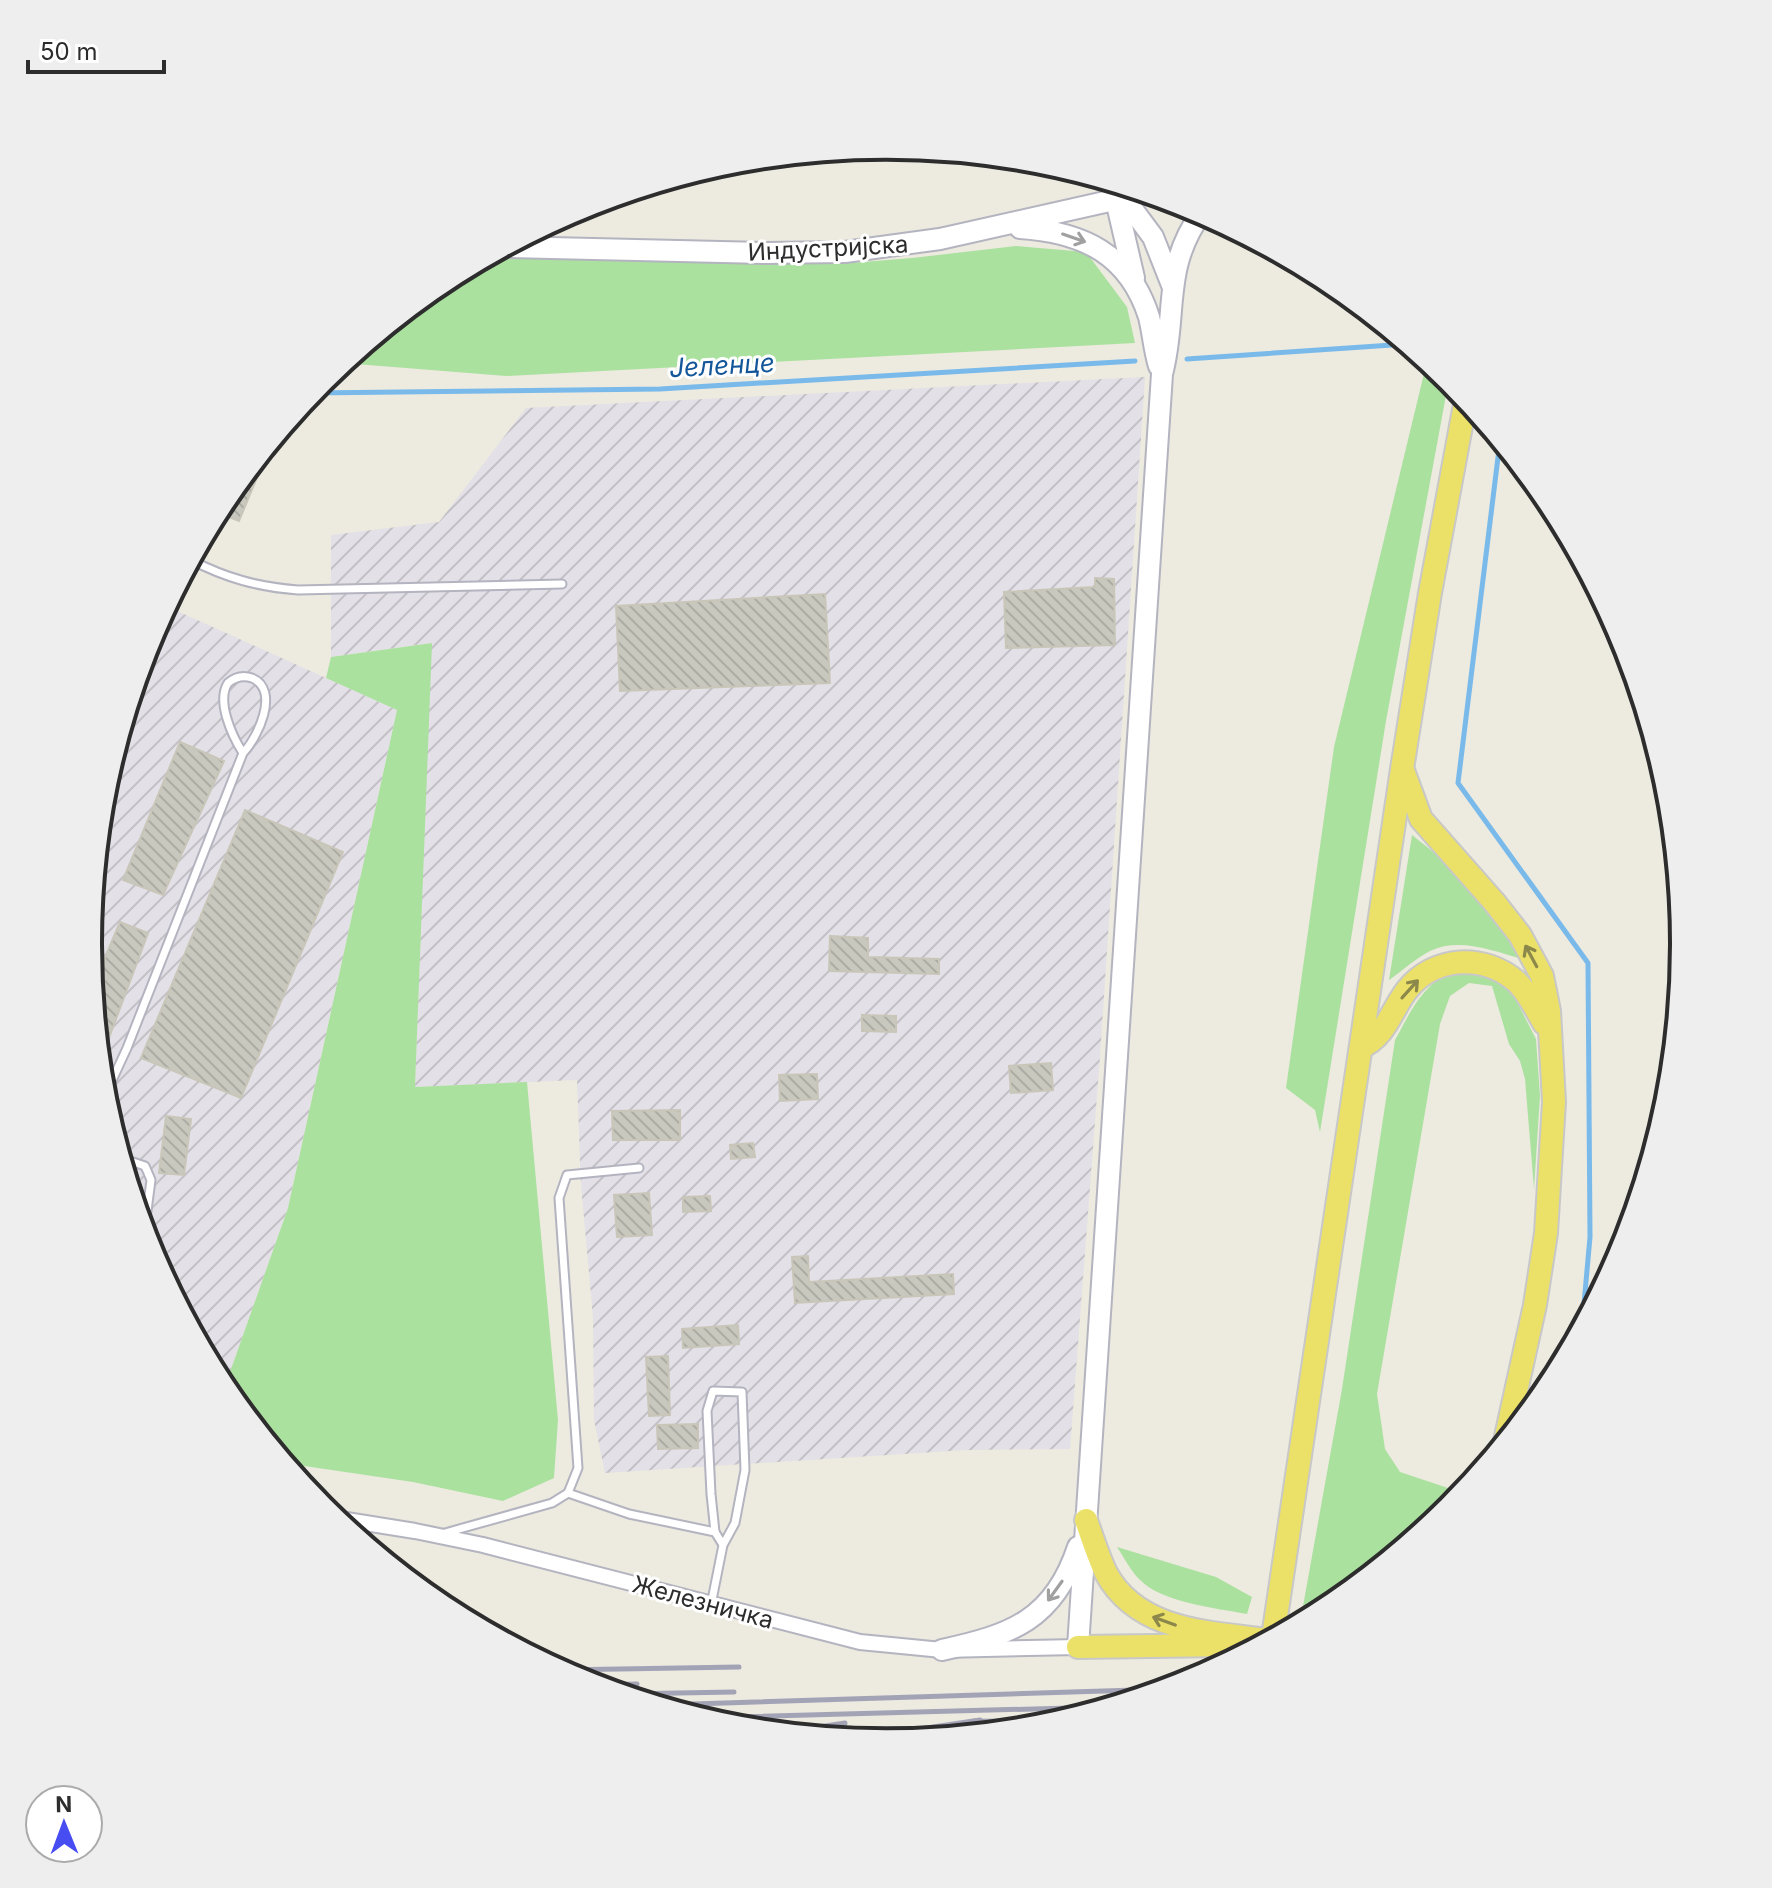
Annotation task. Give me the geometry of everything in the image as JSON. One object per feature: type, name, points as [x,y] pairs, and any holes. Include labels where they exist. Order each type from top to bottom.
[{"type":"main road","name":"Индустријска","points":[[540,240],[819,253],[908,245],[1125,198]]},
{"type":"main road","points":[[1120,199],[1135,283],[1149,319],[1162,374]]},
{"type":"main road","points":[[1120,199],[1153,237],[1172,285]]},
{"type":"main road","points":[[1195,224],[1181,249],[1172,285],[1162,374],[1078,1647],[1236,1645]]},
{"type":"main road","points":[[997,227],[1043,230],[1080,240],[1114,259],[1135,283]]},
{"type":"main road","points":[[1275,1625],[1402,769],[1463,414]]},
{"type":"main road","points":[[1402,769],[1421,819],[1509,919],[1530,953],[1542,976],[1549,1011],[1554,1127],[1546,1233],[1535,1305],[1510,1418]]},
{"type":"main road","points":[[1361,1047],[1377,1038],[1414,982],[1438,967],[1464,962],[1490,965],[1518,983],[1536,1005],[1549,1030]]},
{"type":"main road","points":[[1086,1520],[1105,1571],[1136,1608],[1174,1626],[1251,1637]]},
{"type":"main road","points":[[942,1650],[998,1636],[1034,1615],[1049,1601],[1066,1577],[1086,1520]]},
{"type":"street","name":"Железничка","points":[[357,1522],[439,1535],[860,1642],[942,1650],[1078,1647]]},
{"type":"lane","points":[[200,565],[221,575],[262,587],[298,590],[562,584]]},
{"type":"lane","points":[[114,1077],[243,753],[258,732],[265,703],[262,687],[258,682],[240,677],[228,683],[223,693],[236,742],[243,753]]},
{"type":"lane","points":[[134,1162],[145,1166],[151,1175],[147,1205]]},
{"type":"lane","points":[[439,1535],[552,1503],[568,1493],[578,1468],[559,1198],[567,1175],[639,1168]]},
{"type":"lane","points":[[711,1605],[723,1545],[735,1523],[745,1470],[742,1392],[713,1391],[707,1411],[711,1494],[715,1532],[723,1545]]},
{"type":"lane","points":[[568,1493],[629,1514],[715,1532]]},
{"type":"shaded area","points":[[1145,377],[1100,1056],[1070,1449],[966,1450],[605,1473],[594,1420],[593,1317],[581,1185],[577,1080],[415,1087],[431,643],[331,657],[331,535],[439,522],[526,408]]},
{"type":"shaded area","points":[[177,611],[397,710],[288,1208],[230,1373],[183,1291],[144,1196],[117,1097],[104,995],[104,893],[117,791],[144,692]]},
{"type":"green space","points":[[1016,246],[1086,252],[1127,307],[1135,343],[506,376],[359,364],[450,292],[510,256],[838,264]]},
{"type":"green space","points":[[1424,375],[1446,396],[1386,721],[1320,1132],[1315,1110],[1286,1088],[1334,747]]},
{"type":"green space","points":[[432,643],[415,1087],[527,1082],[558,1420],[554,1478],[503,1501],[413,1482],[301,1466],[230,1373],[288,1208],[397,710],[326,678],[331,657]]},
{"type":"green space","points":[[1412,835],[1474,891],[1500,923],[1522,959],[1488,949],[1453,945],[1430,951],[1389,980]]},
{"type":"green space","points":[[1483,970],[1501,977],[1536,1039],[1540,1096],[1534,1189],[1525,1079],[1520,1061],[1509,1044],[1492,986],[1469,983],[1450,996],[1440,1024],[1377,1394],[1385,1449],[1400,1472],[1449,1488],[1363,1566],[1303,1608],[1342,1389],[1395,1040],[1424,992],[1441,978],[1462,971]]},
{"type":"green space","points":[[1117,1547],[1216,1577],[1252,1597],[1247,1614],[1161,1594],[1139,1579]]},
{"type":"building","points":[[258,475],[239,521],[229,517]]},
{"type":"building","points":[[1095,578],[1114,579],[1115,645],[1006,648],[1004,592],[1095,587]]},
{"type":"building","points":[[825,594],[830,683],[620,691],[616,606]]},
{"type":"building","points":[[180,742],[224,761],[163,895],[123,880]]},
{"type":"building","points":[[245,810],[343,852],[241,1098],[141,1058]]},
{"type":"building","points":[[120,922],[148,933],[108,1040],[104,995],[103,963]]},
{"type":"building","points":[[830,936],[868,938],[868,957],[939,959],[939,974],[829,971]]},
{"type":"building","points":[[862,1015],[896,1016],[896,1032],[862,1031]]},
{"type":"building","points":[[1051,1063],[1053,1090],[1011,1093],[1009,1066]]},
{"type":"building","points":[[817,1074],[818,1099],[780,1101],[779,1075]]},
{"type":"building","points":[[680,1110],[680,1140],[613,1140],[612,1111]]},
{"type":"building","points":[[166,1116],[191,1119],[184,1175],[159,1173]]},
{"type":"building","points":[[753,1143],[755,1157],[731,1159],[730,1145]]},
{"type":"building","points":[[649,1193],[652,1235],[617,1237],[614,1195]]},
{"type":"building","points":[[710,1196],[711,1211],[683,1212],[683,1197]]},
{"type":"building","points":[[808,1256],[809,1282],[953,1274],[954,1294],[795,1303],[792,1257]]},
{"type":"building","points":[[738,1325],[739,1344],[683,1348],[682,1329]]},
{"type":"building","points":[[668,1356],[670,1415],[649,1416],[646,1357]]},
{"type":"building","points":[[698,1424],[698,1448],[658,1449],[657,1425]]},
{"type":"waterway","name":"Јеленце","points":[[1187,359],[1391,345]]},
{"type":"waterway","name":"Јеленце","points":[[329,393],[660,389],[1135,361]]},
{"type":"waterway","points":[[1498,455],[1458,783],[1588,963],[1590,1237],[1584,1300]]},
{"type":"railway","points":[[590,1669],[739,1667]]},
{"type":"railway","points":[[629,1684],[637,1684]]},
{"type":"railway","points":[[695,1704],[1124,1690]]},
{"type":"railway","points":[[658,1693],[734,1692]]},
{"type":"railway","points":[[755,1716],[1059,1708]]},
{"type":"railway","points":[[945,1725],[980,1720]]},
{"type":"railway","points":[[974,1721],[986,1721]]},
{"type":"railway","points":[[829,1725],[845,1723]]}]
